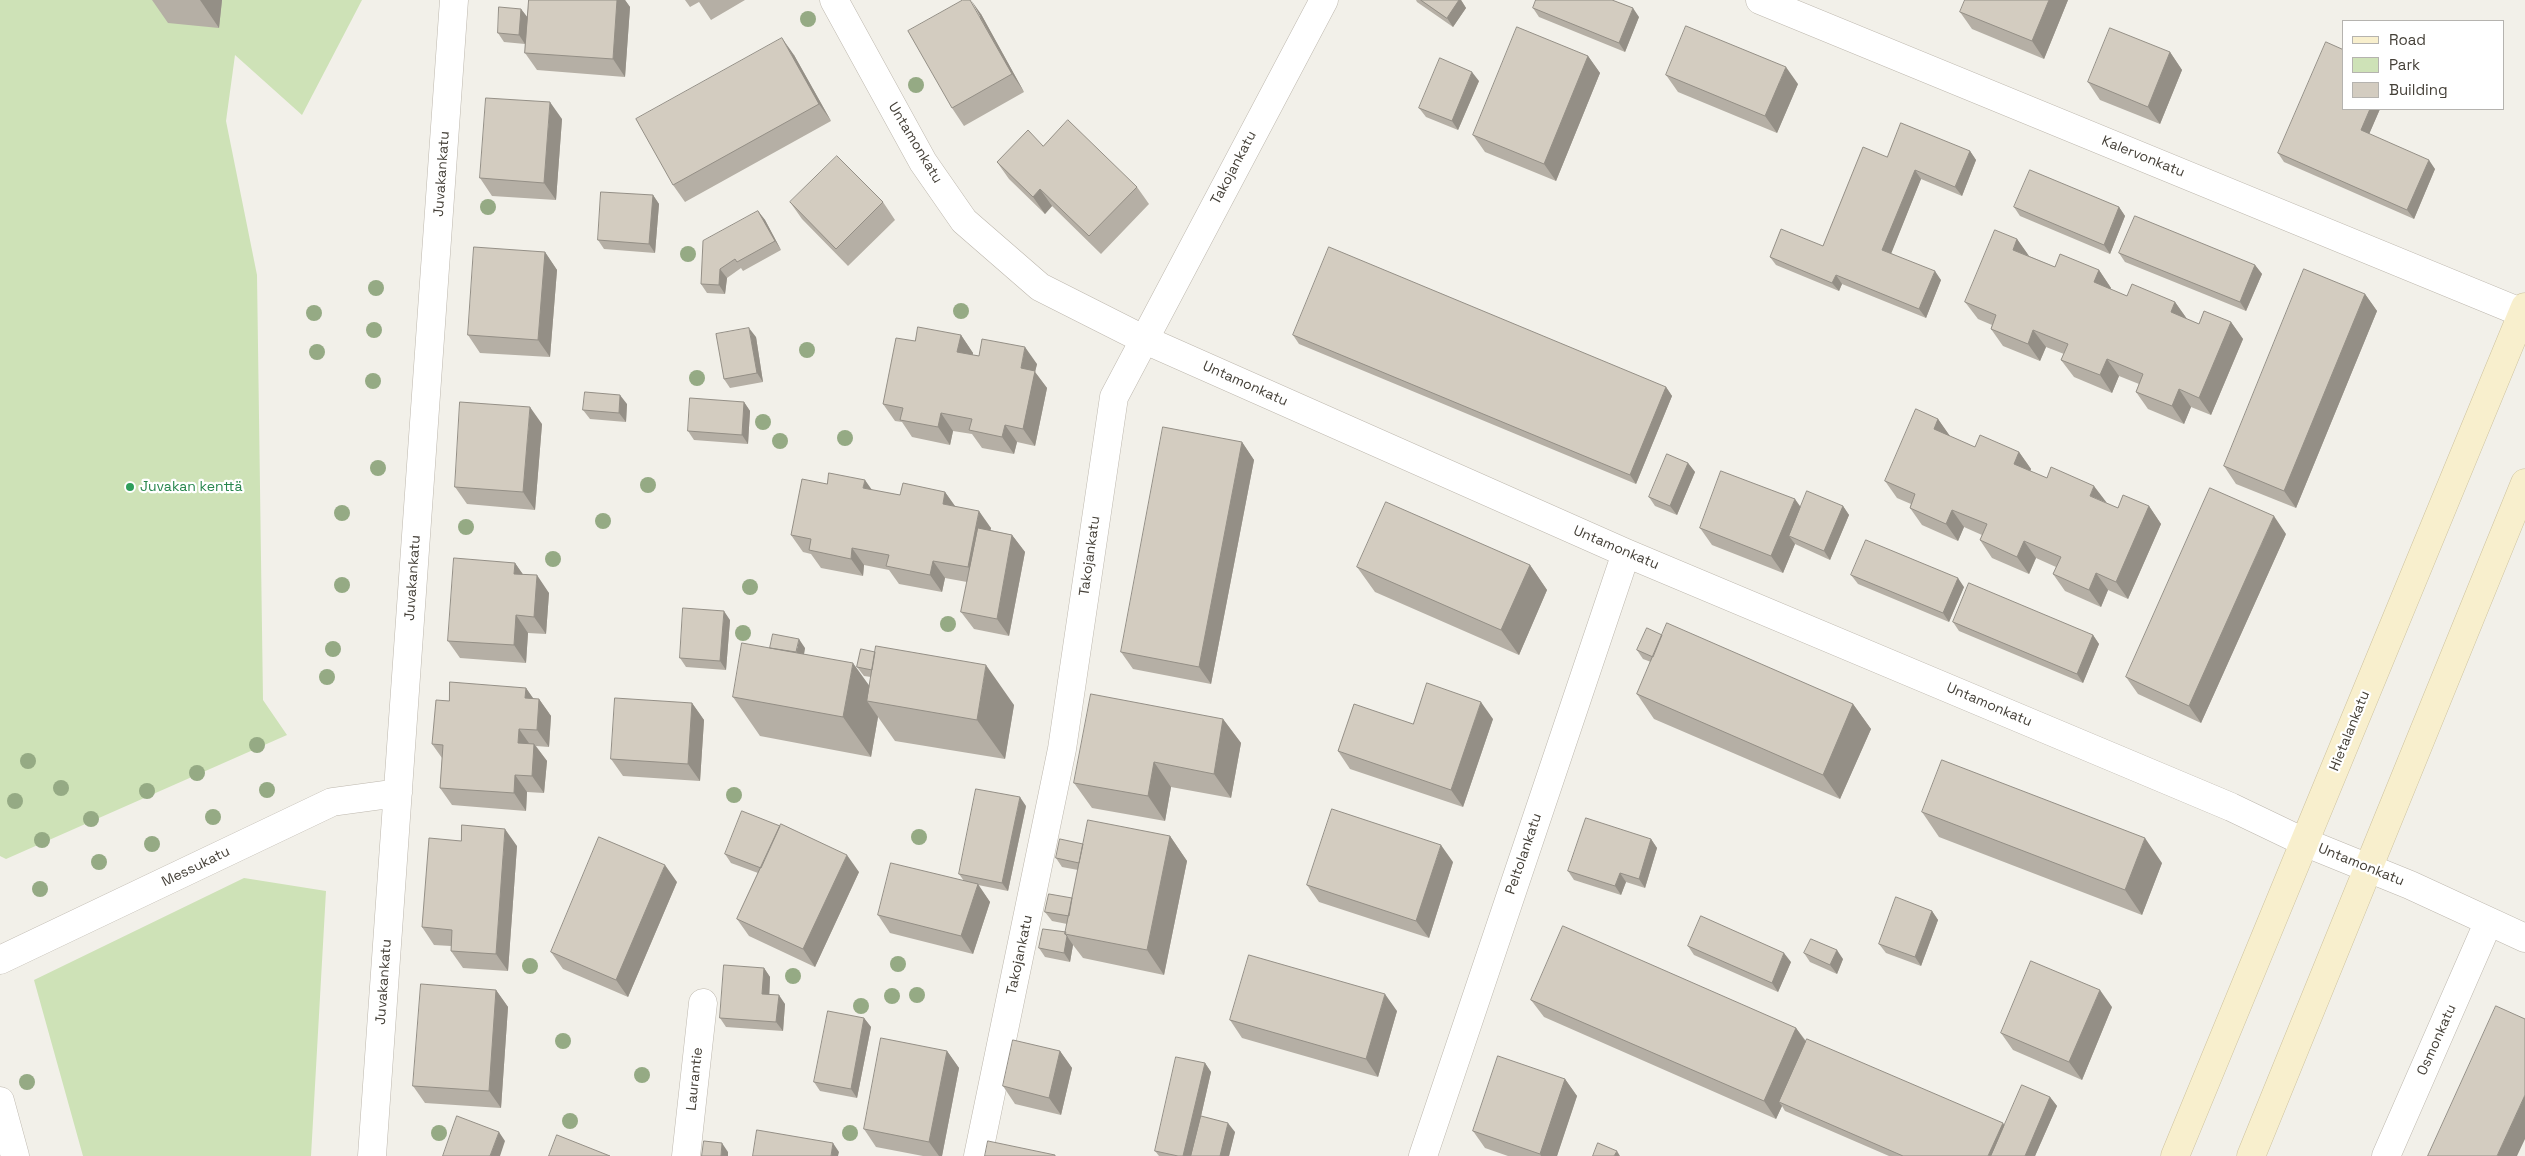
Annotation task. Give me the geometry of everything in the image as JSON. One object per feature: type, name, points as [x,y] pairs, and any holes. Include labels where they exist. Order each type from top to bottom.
[{"type":"main road","name":"Hietalankatu","points":[[2175,1156],[2524,311]]},
{"type":"main road","points":[[2251,1156],[2525,483]]},
{"type":"street","name":"Juvakankatu","points":[[372,1156],[454,0]]},
{"type":"street","name":"Untamonkatu","points":[[834,0],[923,162],[964,221],[1040,287],[1143,339],[1626,553],[2231,806],[2304,842],[2410,885],[2488,923],[2525,938]]},
{"type":"street","name":"Takojankatu","points":[[978,1156],[1062,749],[1114,397],[1324,0]]},
{"type":"street","name":"Kalervonkatu","points":[[1760,0],[2524,311]]},
{"type":"street","name":"Peltolankatu","points":[[1423,1156],[1626,553]]},
{"type":"street","name":"Messukatu","points":[[0,960],[332,802],[398,793]]},
{"type":"street","name":"Osmonkatu","points":[[2386,1156],[2488,923]]},
{"type":"street","name":"Laurantie","points":[[686,1156],[703,1003]]},
{"type":"street","points":[[0,1101],[15,1156]]},
{"type":"green space","name":"Juvakan kenttä","points":[[0,0],[362,0],[302,115],[235,55],[226,121],[257,275],[263,700],[287,735],[6,859],[0,856]]},
{"type":"green space","points":[[244,878],[326,891],[311,1156],[83,1156],[34,980]]},
{"type":"building","points":[[529,0],[617,0],[613,59],[525,53]]},
{"type":"building","points":[[963,0],[970,0],[1012,74],[952,108],[908,31]]},
{"type":"building","points":[[1421,0],[1459,0],[1447,18]]},
{"type":"building","points":[[1536,0],[1612,0],[1633,8],[1619,43],[1533,8]]},
{"type":"building","points":[[1965,0],[2049,0],[2032,41],[1960,12]]},
{"type":"building","points":[[499,7],[521,9],[519,35],[498,33]]},
{"type":"building","points":[[1686,26],[1786,67],[1765,116],[1666,75]]},
{"type":"building","points":[[1517,27],[1588,56],[1544,164],[1473,135]]},
{"type":"building","points":[[2110,28],[2170,52],[2148,107],[2088,82]]},
{"type":"building","points":[[782,38],[819,104],[673,185],[636,119]]},
{"type":"building","points":[[2326,42],[2342,49],[2342,110],[2370,110],[2361,130],[2429,160],[2407,210],[2278,153]]},
{"type":"building","points":[[1440,58],[1472,72],[1452,121],[1419,108]]},
{"type":"building","points":[[486,98],[550,102],[544,183],[480,178]]},
{"type":"building","points":[[1068,120],[1137,187],[1089,236],[1040,189],[1033,197],[997,162],[1028,130],[1043,146]]},
{"type":"building","points":[[1901,123],[1970,151],[1955,187],[1915,170],[1882,250],[1935,271],[1919,309],[1836,275],[1832,283],[1770,257],[1781,229],[1823,246],[1863,147],[1887,157]]},
{"type":"building","points":[[837,156],[883,202],[836,249],[790,202]]},
{"type":"building","points":[[2030,170],[2119,207],[2104,245],[2014,207]]},
{"type":"building","points":[[601,192],[653,195],[649,244],[598,240]]},
{"type":"building","points":[[758,211],[775,241],[737,262],[735,259],[720,269],[719,285],[701,284],[703,241]]},
{"type":"building","points":[[2135,216],[2255,265],[2240,302],[2119,253]]},
{"type":"building","points":[[1995,230],[2017,239],[2013,250],[2055,267],[2060,254],[2099,270],[2094,282],[2127,296],[2132,284],[2175,302],[2171,312],[2199,324],[2204,311],[2231,322],[2199,398],[2179,389],[2172,406],[2136,392],[2143,374],[2107,359],[2100,375],[2061,360],[2068,344],[2033,330],[2028,344],[1991,329],[1996,315],[1965,302]]},
{"type":"building","points":[[474,247],[545,252],[538,340],[468,335]]},
{"type":"building","points":[[1329,247],[1666,387],[1630,475],[1293,335]]},
{"type":"building","points":[[2304,269],[2365,294],[2284,491],[2224,466]]},
{"type":"building","points":[[918,327],[961,335],[957,352],[979,356],[982,339],[1025,347],[1021,368],[1035,371],[1023,429],[1005,425],[1002,437],[969,430],[972,419],[941,413],[938,427],[900,420],[903,408],[883,404],[896,338],[915,341]]},
{"type":"building","points":[[749,328],[757,373],[724,379],[716,334]]},
{"type":"building","points":[[585,392],[620,395],[619,413],[583,410]]},
{"type":"building","points":[[690,398],[744,402],[742,435],[688,431]]},
{"type":"building","points":[[460,402],[530,407],[523,492],[455,487]]},
{"type":"building","points":[[1916,409],[1938,419],[1934,429],[1975,447],[1980,435],[2019,452],[2014,464],[2047,478],[2051,467],[2094,486],[2090,496],[2118,508],[2123,495],[2149,506],[2116,582],[2096,573],[2089,590],[2053,574],[2061,557],[2024,541],[2017,557],[1980,540],[1987,524],[1952,510],[1946,524],[1910,508],[1915,494],[1885,481]]},
{"type":"building","points":[[1163,427],[1242,442],[1199,667],[1121,652]]},
{"type":"building","points":[[1667,454],[1688,463],[1670,506],[1649,497]]},
{"type":"building","points":[[1721,471],[1795,499],[1771,556],[1700,528]]},
{"type":"building","points":[[829,473],[865,480],[863,488],[900,495],[903,483],[945,492],[943,504],[979,511],[968,567],[933,561],[930,575],[886,566],[889,555],[852,548],[851,559],[809,550],[811,539],[791,535],[802,479],[827,484]]},
{"type":"building","points":[[2210,488],[2274,516],[2189,706],[2126,677]]},
{"type":"building","points":[[1807,491],[1843,506],[1824,551],[1789,536]]},
{"type":"building","points":[[1386,502],[1530,565],[1501,630],[1357,567]]},
{"type":"building","points":[[978,528],[1012,535],[997,619],[961,612]]},
{"type":"building","points":[[1866,540],[1958,578],[1943,613],[1851,575]]},
{"type":"building","points":[[454,558],[515,563],[514,574],[537,575],[534,617],[516,615],[514,645],[448,641]]},
{"type":"building","points":[[1969,583],[2093,635],[2077,674],[1953,622]]},
{"type":"building","points":[[683,608],[724,611],[720,661],[680,658]]},
{"type":"building","points":[[1667,623],[1853,704],[1823,775],[1637,694]]},
{"type":"building","points":[[1647,628],[1662,635],[1653,657],[1637,650]]},
{"type":"building","points":[[773,634],[799,639],[796,652],[770,648]]},
{"type":"building","points":[[742,643],[853,663],[843,717],[733,697]]},
{"type":"building","points":[[876,646],[986,665],[977,720],[867,701]]},
{"type":"building","points":[[861,649],[875,652],[872,670],[857,667]]},
{"type":"building","points":[[450,682],[526,688],[525,698],[539,699],[537,730],[519,729],[518,743],[534,744],[532,776],[515,775],[514,793],[440,788],[443,745],[432,744],[436,700],[449,701]]},
{"type":"building","points":[[1427,683],[1481,702],[1451,790],[1338,751],[1354,704],[1413,724]]},
{"type":"building","points":[[1091,694],[1223,719],[1214,774],[1154,762],[1148,796],[1074,783]]},
{"type":"building","points":[[615,698],[692,703],[688,764],[611,759]]},
{"type":"building","points":[[1942,760],[2145,838],[2125,890],[1922,812]]},
{"type":"building","points":[[976,789],[1020,797],[1002,883],[959,874]]},
{"type":"building","points":[[1332,809],[1441,845],[1416,921],[1307,885]]},
{"type":"building","points":[[742,811],[780,826],[761,868],[725,854]]},
{"type":"building","points":[[1586,818],[1651,839],[1639,879],[1620,873],[1615,886],[1568,871]]},
{"type":"building","points":[[1088,820],[1170,836],[1147,950],[1065,934]]},
{"type":"building","points":[[781,824],[847,855],[803,949],[737,919]]},
{"type":"building","points":[[462,825],[505,829],[496,954],[451,951],[452,930],[422,927],[429,838],[461,841]]},
{"type":"building","points":[[599,837],[665,865],[616,980],[551,952]]},
{"type":"building","points":[[1060,839],[1083,844],[1079,863],[1056,858]]},
{"type":"building","points":[[891,863],[978,884],[961,936],[878,915]]},
{"type":"building","points":[[1049,894],[1072,898],[1069,916],[1045,912]]},
{"type":"building","points":[[1896,897],[1932,911],[1915,957],[1879,944]]},
{"type":"building","points":[[1701,916],[1784,953],[1772,983],[1688,946]]},
{"type":"building","points":[[1563,926],[1796,1028],[1764,1101],[1531,1000]]},
{"type":"building","points":[[1043,929],[1066,932],[1064,953],[1039,948]]},
{"type":"building","points":[[1811,939],[1837,950],[1830,965],[1804,953]]},
{"type":"building","points":[[1249,955],[1385,994],[1366,1059],[1230,1020]]},
{"type":"building","points":[[2031,961],[2100,990],[2069,1062],[2001,1033]]},
{"type":"building","points":[[724,965],[764,968],[762,994],[779,995],[776,1022],[720,1018]]},
{"type":"building","points":[[421,984],[496,990],[489,1091],[413,1086]]},
{"type":"building","points":[[2496,1006],[2525,1019],[2525,1095],[2497,1156],[2428,1156]]},
{"type":"building","points":[[828,1011],[864,1018],[851,1089],[814,1082]]},
{"type":"building","points":[[881,1038],[947,1051],[929,1142],[864,1129]]},
{"type":"building","points":[[1807,1039],[2003,1123],[1988,1156],[1903,1156],[1779,1102]]},
{"type":"building","points":[[1013,1040],[1060,1051],[1049,1098],[1003,1086]]},
{"type":"building","points":[[1498,1056],[1565,1079],[1540,1154],[1473,1131]]},
{"type":"building","points":[[1176,1057],[1205,1063],[1183,1156],[1155,1151]]},
{"type":"building","points":[[2022,1085],[2050,1097],[2025,1156],[1991,1156]]},
{"type":"building","points":[[457,1116],[499,1132],[490,1156],[443,1156]]},
{"type":"building","points":[[1201,1116],[1228,1123],[1220,1156],[1191,1156]]},
{"type":"building","points":[[757,1130],[833,1143],[831,1156],[753,1156]]},
{"type":"building","points":[[557,1135],[610,1156],[549,1156]]},
{"type":"building","points":[[704,1141],[722,1143],[721,1156],[702,1156]]},
{"type":"building","points":[[988,1141],[1055,1155],[1055,1156],[985,1156]]},
{"type":"building","points":[[1598,1143],[1617,1151],[1614,1156],[1593,1156]]},
{"type":"place","name":"Juvakan kenttä","points":[[130,487]]}]
